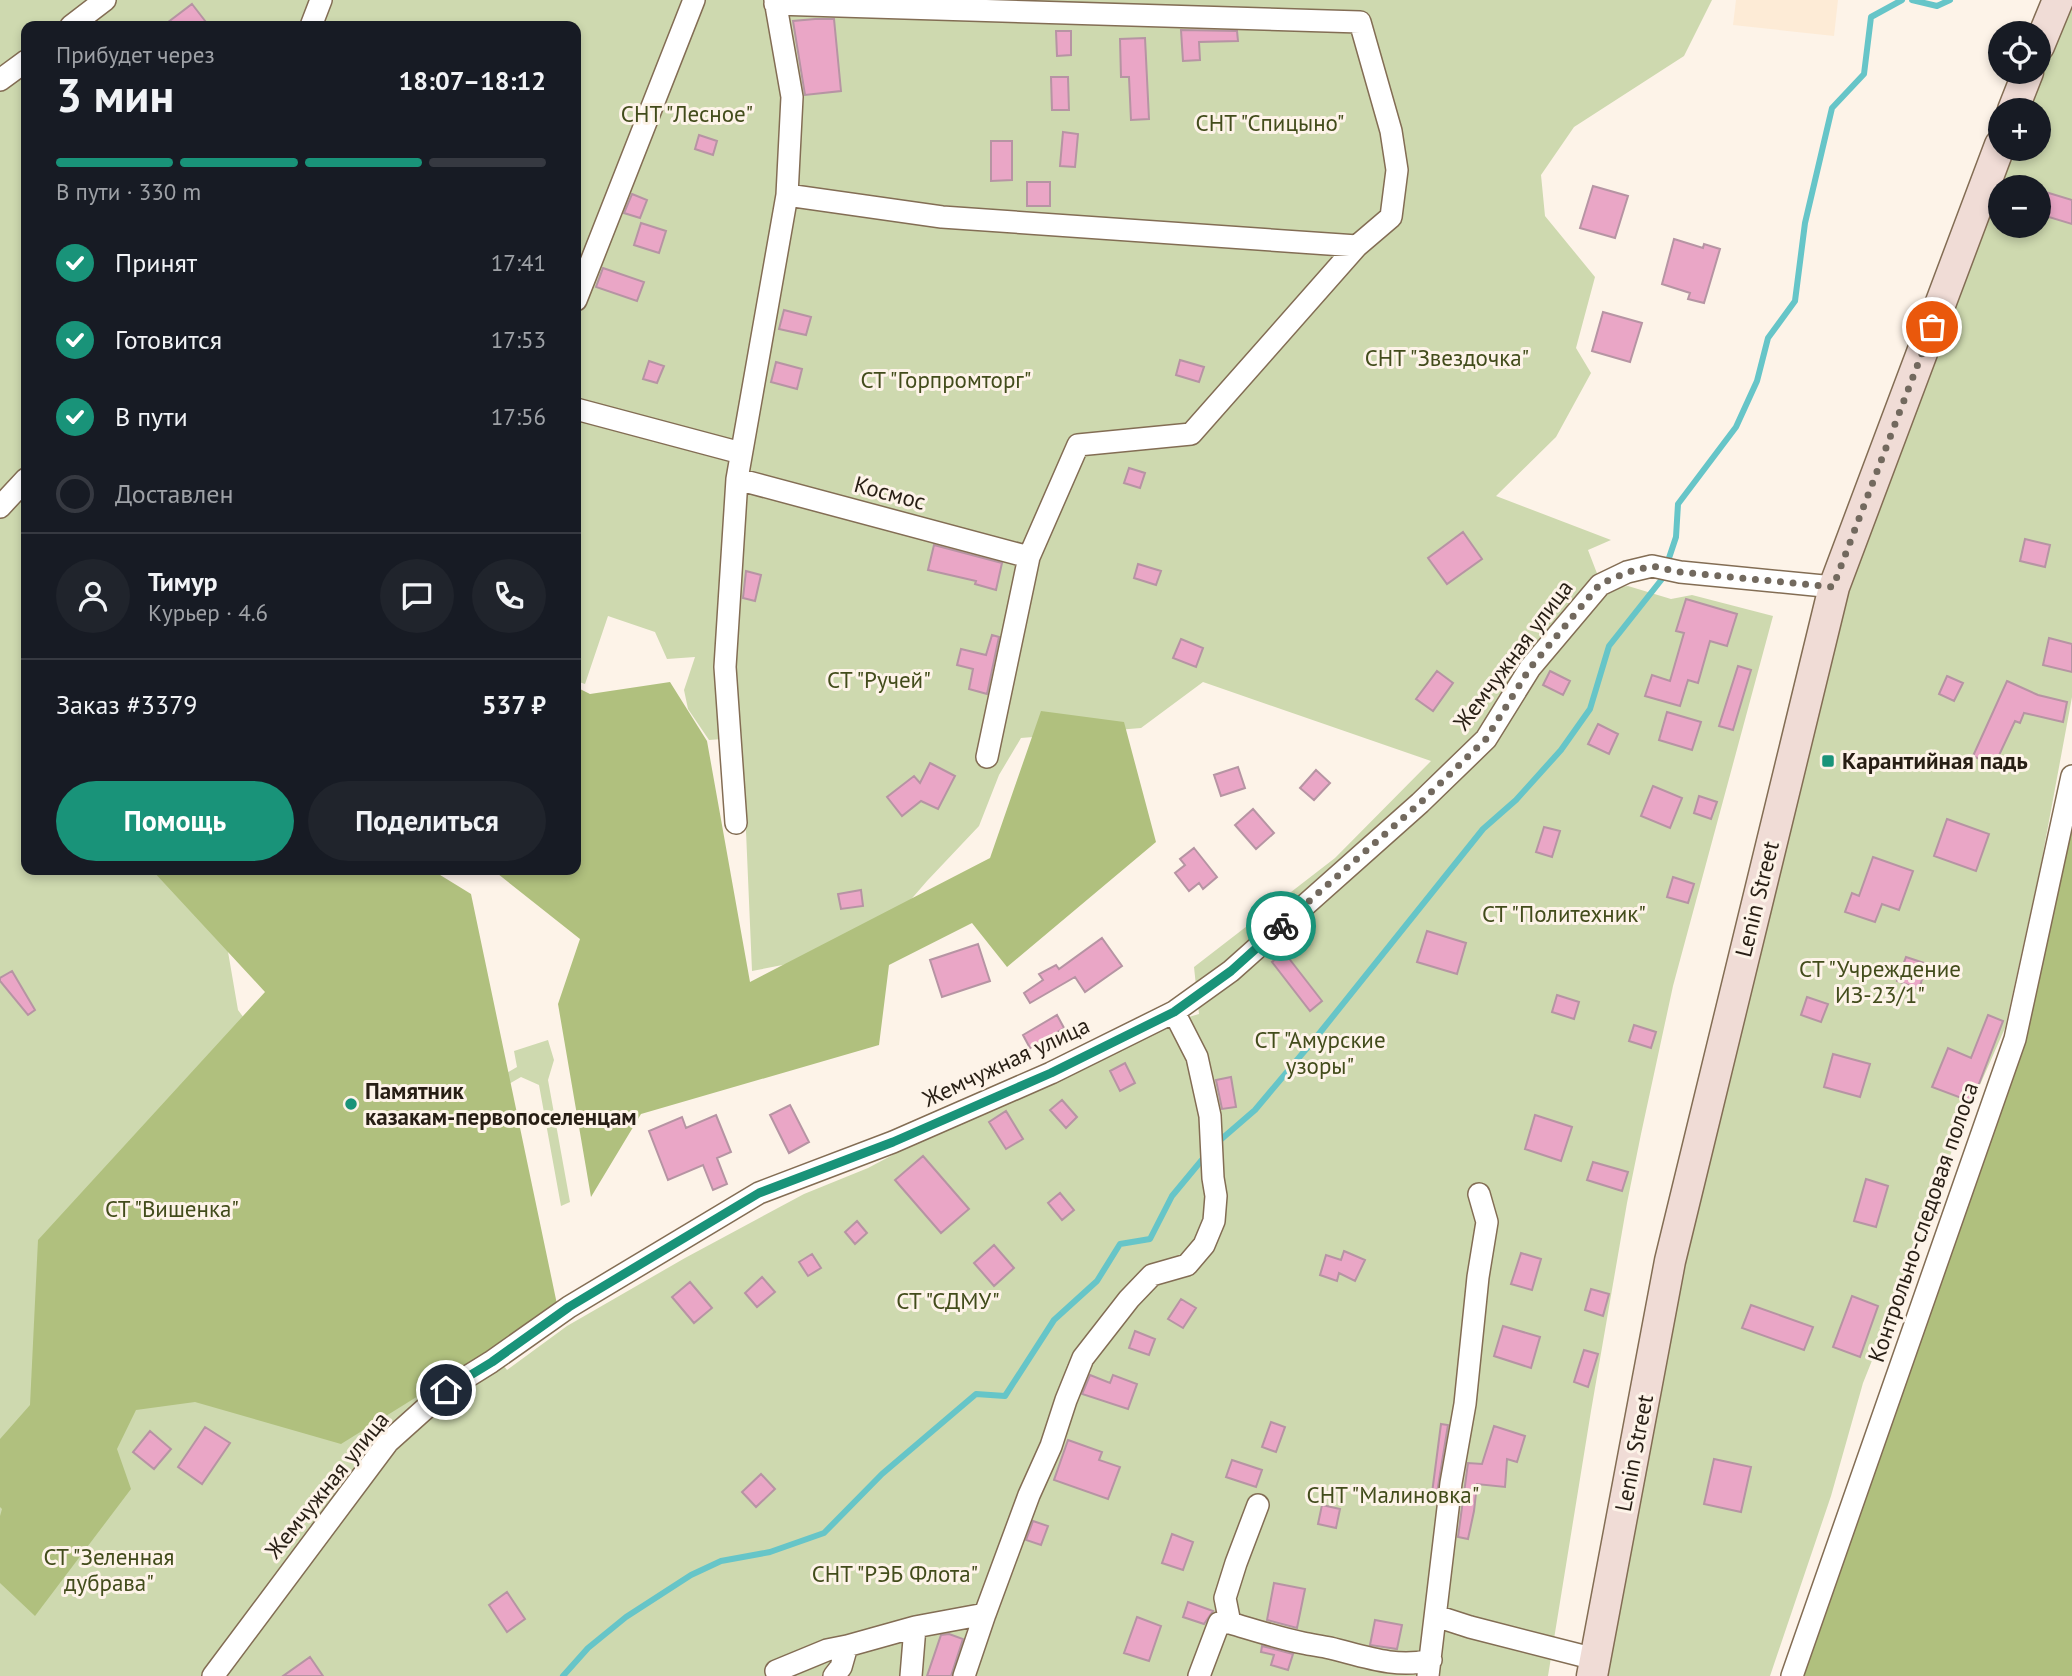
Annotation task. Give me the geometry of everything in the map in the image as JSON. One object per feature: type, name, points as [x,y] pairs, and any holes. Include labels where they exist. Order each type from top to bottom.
[{"type":"street","points":[[78,21],[105,0]]},
{"type":"street","points":[[313,21],[321,0]]},
{"type":"street","points":[[581,287],[694,0]]},
{"type":"street","points":[[2049,21],[2058,0]]},
{"type":"street","points":[[736,823],[724,667],[737,479],[787,195],[792,97],[775,2],[1360,22],[1391,131],[1396,170],[1391,217],[1357,246],[1191,434],[1078,445],[1029,557],[987,757]]},
{"type":"street","points":[[0,80],[21,65]]},
{"type":"street","name":"Lenin Street","points":[[1594,1667],[1670,1261],[1833,587],[1994,161]]},
{"type":"street","points":[[787,195],[942,217],[1357,246]]},
{"type":"street","points":[[581,410],[741,453]]},
{"type":"street","name":"Космос","points":[[737,479],[1029,557]]},
{"type":"street","points":[[0,507],[21,484]]},
{"type":"street","name":"Жемчужная улица","points":[[212,1676],[388,1442],[446,1390],[492,1362],[569,1307],[759,1193],[893,1142],[1051,1073],[1174,1012],[1241,962],[1420,803],[1486,739],[1530,668],[1600,584],[1628,572],[1652,566],[1680,572],[1833,587]]},
{"type":"street","name":"Контрольно-следовая полоса","points":[[1792,1676],[2015,1039],[2072,776]]},
{"type":"street","points":[[964,1676],[1028,1495],[1051,1446],[1083,1359],[1129,1299],[1152,1275],[1187,1265],[1204,1245],[1214,1221],[1216,1196],[1210,1116],[1197,1057],[1174,1012]]},
{"type":"street","points":[[1199,1676],[1219,1623],[1230,1623],[1364,1658],[1419,1663],[1430,1668],[1451,1483],[1465,1404],[1486,1222],[1479,1194]]},
{"type":"street","points":[[1230,1623],[1225,1598],[1258,1505]]},
{"type":"street","points":[[776,1671],[827,1650],[915,1627],[985,1614]]},
{"type":"street","points":[[1436,1616],[1594,1667]]},
{"type":"street","points":[[911,1676],[915,1627]]},
{"type":"street","points":[[834,1676],[841,1667],[847,1646]]},
{"type":"shaded area","points":[[1736,0],[1838,0],[1834,36],[1733,25]]},
{"type":"green space","points":[[0,0],[1712,0],[1684,56],[1574,127],[1541,175],[1545,216],[1595,277],[1576,348],[1591,373],[1556,437],[1496,496],[1611,540],[1588,550],[1603,589],[1628,586],[1671,599],[1692,595],[1773,616],[1673,986],[1641,1134],[1591,1411],[1548,1676],[0,1676]]},
{"type":"green space","name":"СТ \"Учреждение ИЗ-23/1\"","points":[[2072,2],[2072,697],[2041,864],[2005,1028],[1957,1137],[1863,1383],[1831,1496],[1770,1676],[1608,1676],[1673,1284],[1839,613],[1988,211],[1988,238],[2051,238],[2051,175],[2001,175],[2007,161],[2051,161],[2051,98],[2032,98],[2038,84],[2051,84],[2051,52]]},
{"type":"green space","points":[[670,682],[707,741],[750,982],[990,858],[1041,711],[1124,722],[1156,842],[1007,967],[972,923],[889,965],[879,1045],[641,1114],[591,1197],[558,1004],[580,939],[499,875],[581,875],[581,690],[590,694]]},
{"type":"green space","points":[[2072,799],[2072,1676],[1787,1676],[2018,1043]]},
{"type":"green space","name":"СТ \"Вишенка\"","points":[[157,875],[440,875],[471,894],[558,1309],[341,1444],[195,1402],[136,1410],[117,1449],[131,1489],[35,1616],[0,1583],[0,1439],[30,1405],[38,1240],[265,992]]},
{"type":"green space","points":[[548,1040],[554,1060],[548,1080],[570,1202],[561,1206],[539,1085],[521,1077],[413,1140],[411,1129],[517,1067],[514,1051]]},
{"type":"building","points":[[192,4],[205,21],[170,21]]},
{"type":"building","points":[[834,19],[841,91],[805,95],[793,21]]},
{"type":"building","points":[[1181,30],[1237,31],[1238,41],[1199,42],[1200,60],[1183,61]]},
{"type":"building","points":[[1056,31],[1071,31],[1071,55],[1057,56]]},
{"type":"building","points":[[1145,38],[1149,119],[1131,120],[1129,77],[1121,77],[1120,39]]},
{"type":"building","points":[[1051,77],[1068,77],[1069,110],[1052,110]]},
{"type":"building","points":[[1063,132],[1078,134],[1075,167],[1060,166]]},
{"type":"building","points":[[699,135],[717,141],[713,155],[695,149]]},
{"type":"building","points":[[991,141],[1012,141],[1012,180],[991,181]]},
{"type":"building","points":[[1027,182],[1050,182],[1050,206],[1027,206]]},
{"type":"building","points":[[1593,186],[1628,196],[1615,238],[1580,228]]},
{"type":"building","points":[[632,194],[647,200],[640,218],[624,213]]},
{"type":"building","points":[[2051,194],[2072,200],[2072,224],[2051,218]]},
{"type":"building","points":[[641,223],[666,231],[659,253],[634,245]]},
{"type":"building","points":[[1674,239],[1703,248],[1704,244],[1720,249],[1704,303],[1688,299],[1690,293],[1662,284]]},
{"type":"building","points":[[603,268],[644,282],[637,301],[596,287]]},
{"type":"building","points":[[784,310],[811,317],[806,335],[779,329]]},
{"type":"building","points":[[1603,312],[1642,323],[1630,362],[1592,351]]},
{"type":"building","points":[[1180,360],[1204,367],[1199,382],[1176,375]]},
{"type":"building","points":[[649,361],[664,366],[657,383],[643,379]]},
{"type":"building","points":[[776,362],[802,369],[797,389],[771,382]]},
{"type":"building","points":[[1129,468],[1145,473],[1140,488],[1124,483]]},
{"type":"building","points":[[1463,532],[1482,559],[1447,584],[1428,558]]},
{"type":"building","points":[[2025,539],[2050,545],[2045,567],[2020,561]]},
{"type":"building","points":[[934,545],[1002,563],[996,590],[975,584],[976,581],[928,570]]},
{"type":"building","points":[[1138,564],[1161,571],[1156,585],[1134,578]]},
{"type":"building","points":[[746,571],[761,575],[755,601],[743,598]]},
{"type":"building","points":[[1686,599],[1737,614],[1727,646],[1710,641],[1698,683],[1688,680],[1680,706],[1645,696],[1652,675],[1670,681],[1684,633],[1676,631]]},
{"type":"building","points":[[992,635],[999,637],[987,694],[969,689],[973,669],[957,665],[961,649],[986,655]]},
{"type":"building","points":[[2049,638],[2072,644],[2072,672],[2043,665]]},
{"type":"building","points":[[1181,639],[1203,648],[1196,667],[1173,658]]},
{"type":"building","points":[[1738,666],[1751,670],[1733,730],[1719,726]]},
{"type":"building","points":[[1437,671],[1453,683],[1433,711],[1416,699]]},
{"type":"building","points":[[1550,671],[1570,681],[1563,695],[1543,685]]},
{"type":"building","points":[[1947,676],[1963,683],[1954,701],[1939,694]]},
{"type":"building","points":[[2007,681],[2038,695],[2067,702],[2063,722],[2024,713],[2020,723],[2015,721],[1994,766],[1973,756]]},
{"type":"building","points":[[1667,712],[1701,722],[1692,750],[1659,740]]},
{"type":"building","points":[[1598,724],[1618,734],[1609,754],[1588,744]]},
{"type":"building","points":[[930,763],[955,776],[938,809],[921,801],[902,816],[887,797],[914,776],[920,783]]},
{"type":"building","points":[[1238,767],[1245,788],[1221,796],[1214,775]]},
{"type":"building","points":[[1316,770],[1330,783],[1314,800],[1300,788]]},
{"type":"building","points":[[1653,786],[1682,798],[1670,828],[1641,816]]},
{"type":"building","points":[[1699,796],[1717,802],[1711,819],[1694,813]]},
{"type":"building","points":[[1253,809],[1274,833],[1256,849],[1235,825]]},
{"type":"building","points":[[1947,819],[1989,834],[1976,871],[1934,856]]},
{"type":"building","points":[[1544,827],[1560,831],[1552,857],[1536,852]]},
{"type":"building","points":[[1194,848],[1217,877],[1203,889],[1199,883],[1189,891],[1175,873],[1185,865],[1180,859]]},
{"type":"building","points":[[1873,857],[1913,871],[1899,910],[1882,904],[1875,922],[1845,912],[1852,893],[1859,896]]},
{"type":"building","points":[[1673,877],[1694,884],[1688,903],[1667,897]]},
{"type":"building","points":[[861,890],[863,906],[841,909],[838,894]]},
{"type":"building","points":[[1427,931],[1466,943],[1457,974],[1417,962]]},
{"type":"building","points":[[1102,938],[1122,966],[1085,992],[1075,977],[1030,1003],[1024,993],[1043,980],[1039,974],[1056,965],[1059,969]]},
{"type":"building","points":[[978,944],[990,981],[942,997],[930,960]]},
{"type":"building","points":[[1284,952],[1322,1001],[1310,1011],[1272,962]]},
{"type":"building","points":[[1906,957],[1927,964],[1919,989],[1897,981]]},
{"type":"building","points":[[12,971],[35,1010],[28,1015],[0,981],[0,978]]},
{"type":"building","points":[[1557,995],[1579,1002],[1574,1019],[1552,1012]]},
{"type":"building","points":[[1807,997],[1828,1004],[1821,1022],[1801,1015]]},
{"type":"building","points":[[1057,1015],[1064,1028],[1030,1048],[1023,1035]]},
{"type":"building","points":[[1988,1015],[2003,1021],[1972,1102],[1932,1087],[1948,1048],[1971,1058]]},
{"type":"building","points":[[1634,1025],[1656,1032],[1651,1048],[1629,1041]]},
{"type":"building","points":[[1833,1054],[1870,1064],[1860,1097],[1824,1087]]},
{"type":"building","points":[[1125,1063],[1135,1083],[1120,1091],[1110,1071]]},
{"type":"building","points":[[1231,1077],[1236,1107],[1222,1109],[1216,1080]]},
{"type":"building","points":[[1062,1100],[1077,1117],[1066,1128],[1050,1110]]},
{"type":"building","points":[[790,1105],[809,1142],[789,1153],[770,1115]]},
{"type":"building","points":[[1006,1111],[1023,1139],[1006,1149],[989,1122]]},
{"type":"building","points":[[716,1115],[731,1152],[717,1158],[727,1184],[713,1190],[703,1165],[668,1180],[649,1131],[682,1117],[686,1128]]},
{"type":"building","points":[[1535,1115],[1572,1127],[1561,1161],[1525,1149]]},
{"type":"building","points":[[923,1156],[969,1209],[941,1233],[895,1180]]},
{"type":"building","points":[[1593,1162],[1628,1172],[1622,1191],[1587,1180]]},
{"type":"building","points":[[1866,1179],[1888,1186],[1876,1227],[1854,1221]]},
{"type":"building","points":[[1060,1193],[1074,1210],[1062,1220],[1048,1203]]},
{"type":"building","points":[[857,1221],[867,1233],[855,1244],[845,1232]]},
{"type":"building","points":[[994,1245],[1014,1268],[994,1286],[974,1263]]},
{"type":"building","points":[[1344,1251],[1365,1260],[1355,1281],[1339,1273],[1337,1281],[1320,1275],[1326,1255],[1341,1260]]},
{"type":"building","points":[[1521,1253],[1541,1259],[1532,1290],[1511,1284]]},
{"type":"building","points":[[812,1254],[821,1268],[808,1276],[799,1262]]},
{"type":"building","points":[[762,1277],[775,1292],[757,1307],[745,1293]]},
{"type":"building","points":[[690,1282],[712,1308],[694,1323],[672,1297]]},
{"type":"building","points":[[1591,1289],[1609,1294],[1603,1316],[1585,1310]]},
{"type":"building","points":[[1852,1296],[1878,1306],[1860,1357],[1833,1347]]},
{"type":"building","points":[[1181,1299],[1196,1308],[1183,1328],[1168,1319]]},
{"type":"building","points":[[1751,1305],[1813,1327],[1804,1350],[1742,1328]]},
{"type":"building","points":[[1503,1326],[1540,1337],[1531,1368],[1494,1356]]},
{"type":"building","points":[[1135,1331],[1155,1339],[1149,1355],[1129,1348]]},
{"type":"building","points":[[1584,1350],[1598,1354],[1588,1387],[1574,1382]]},
{"type":"building","points":[[1090,1375],[1110,1383],[1113,1375],[1137,1384],[1128,1409],[1082,1394]]},
{"type":"building","points":[[1271,1422],[1285,1427],[1276,1452],[1262,1447]]},
{"type":"building","points":[[1441,1424],[1448,1425],[1437,1493],[1432,1493]]},
{"type":"building","points":[[1494,1426],[1525,1436],[1517,1462],[1507,1459],[1505,1487],[1477,1484],[1468,1539],[1458,1537],[1468,1463],[1482,1464]]},
{"type":"building","points":[[205,1427],[230,1443],[202,1484],[178,1467]]},
{"type":"building","points":[[150,1431],[171,1449],[154,1469],[133,1452]]},
{"type":"building","points":[[1068,1440],[1102,1452],[1099,1460],[1120,1467],[1108,1499],[1054,1480]]},
{"type":"building","points":[[1714,1459],[1751,1467],[1741,1512],[1704,1504]]},
{"type":"building","points":[[1232,1460],[1262,1470],[1256,1487],[1226,1477]]},
{"type":"building","points":[[761,1474],[775,1489],[756,1507],[742,1492]]},
{"type":"building","points":[[1322,1505],[1340,1509],[1336,1528],[1318,1524]]},
{"type":"building","points":[[1033,1521],[1048,1526],[1041,1545],[1026,1540]]},
{"type":"building","points":[[1172,1534],[1193,1542],[1183,1570],[1162,1563]]},
{"type":"building","points":[[1274,1583],[1305,1589],[1297,1628],[1267,1620]]},
{"type":"building","points":[[507,1592],[525,1619],[507,1632],[489,1605]]},
{"type":"building","points":[[1188,1602],[1213,1611],[1204,1624],[1183,1617]]},
{"type":"building","points":[[1137,1617],[1161,1626],[1149,1661],[1124,1653]]},
{"type":"building","points":[[1375,1620],[1402,1625],[1397,1649],[1370,1645]]},
{"type":"building","points":[[949,1634],[963,1639],[951,1676],[927,1676],[941,1635]]},
{"type":"building","points":[[1262,1646],[1293,1654],[1288,1670],[1271,1665],[1274,1655],[1261,1652]]},
{"type":"building","points":[[310,1657],[323,1676],[283,1676]]},
{"type":"waterway","points":[[1218,1142],[1255,1110],[1483,829],[1516,800],[1561,750],[1590,709],[1609,646],[1662,579],[1676,537],[1678,504],[1736,427],[1757,381],[1768,338],[1795,301],[1805,223],[1832,108],[1864,74],[1871,17],[1902,0]]},
{"type":"waterway","points":[[1912,0],[1937,6],[1950,0]]},
{"type":"waterway","points":[[563,1676],[588,1648],[626,1617],[691,1575],[721,1561],[770,1552],[824,1533],[882,1474],[976,1394],[1005,1396],[1054,1320],[1097,1281],[1120,1244],[1150,1239],[1172,1196],[1206,1155]]},
{"type":"way so far","points":[[1281,926],[1420,803],[1486,739],[1530,668],[1600,584],[1628,572],[1652,566],[1680,572],[1833,587],[1932,327]]},
{"type":"place","name":"Карантийная падь","points":[[1828,761]]},
{"type":"place","name":"Памятник казакам-первопоселенцам","points":[[351,1104]]},
{"type":"route","points":[[446,1390],[492,1362],[569,1307],[759,1193],[893,1142],[1051,1073],[1174,1012],[1231,971],[1281,926]]},
{"type":"park label","name":"СНТ \"Лесное\"","points":[[687,114]]},
{"type":"park label","name":"СНТ \"Спицыно\"","points":[[1270,123]]},
{"type":"park label","name":"СНТ \"Звездочка\"","points":[[1447,358]]},
{"type":"park label","name":"СТ \"Горпромторг\"","points":[[946,380]]},
{"type":"park label","name":"СТ \"Ручей\"","points":[[879,680]]},
{"type":"park label","name":"СТ \"Политехник\"","points":[[1564,914]]},
{"type":"park label","name":"СТ \"Амурские узоры\"","points":[[1320,1053]]},
{"type":"park label","name":"СТ \"СДМУ\"","points":[[948,1301]]},
{"type":"park label","name":"СНТ \"Малиновка\"","points":[[1393,1495]]},
{"type":"park label","name":"СТ \"Зеленная дубрава\"","points":[[109,1570]]},
{"type":"park label","name":"СНТ \"РЭБ Флота\"","points":[[895,1574]]}]
